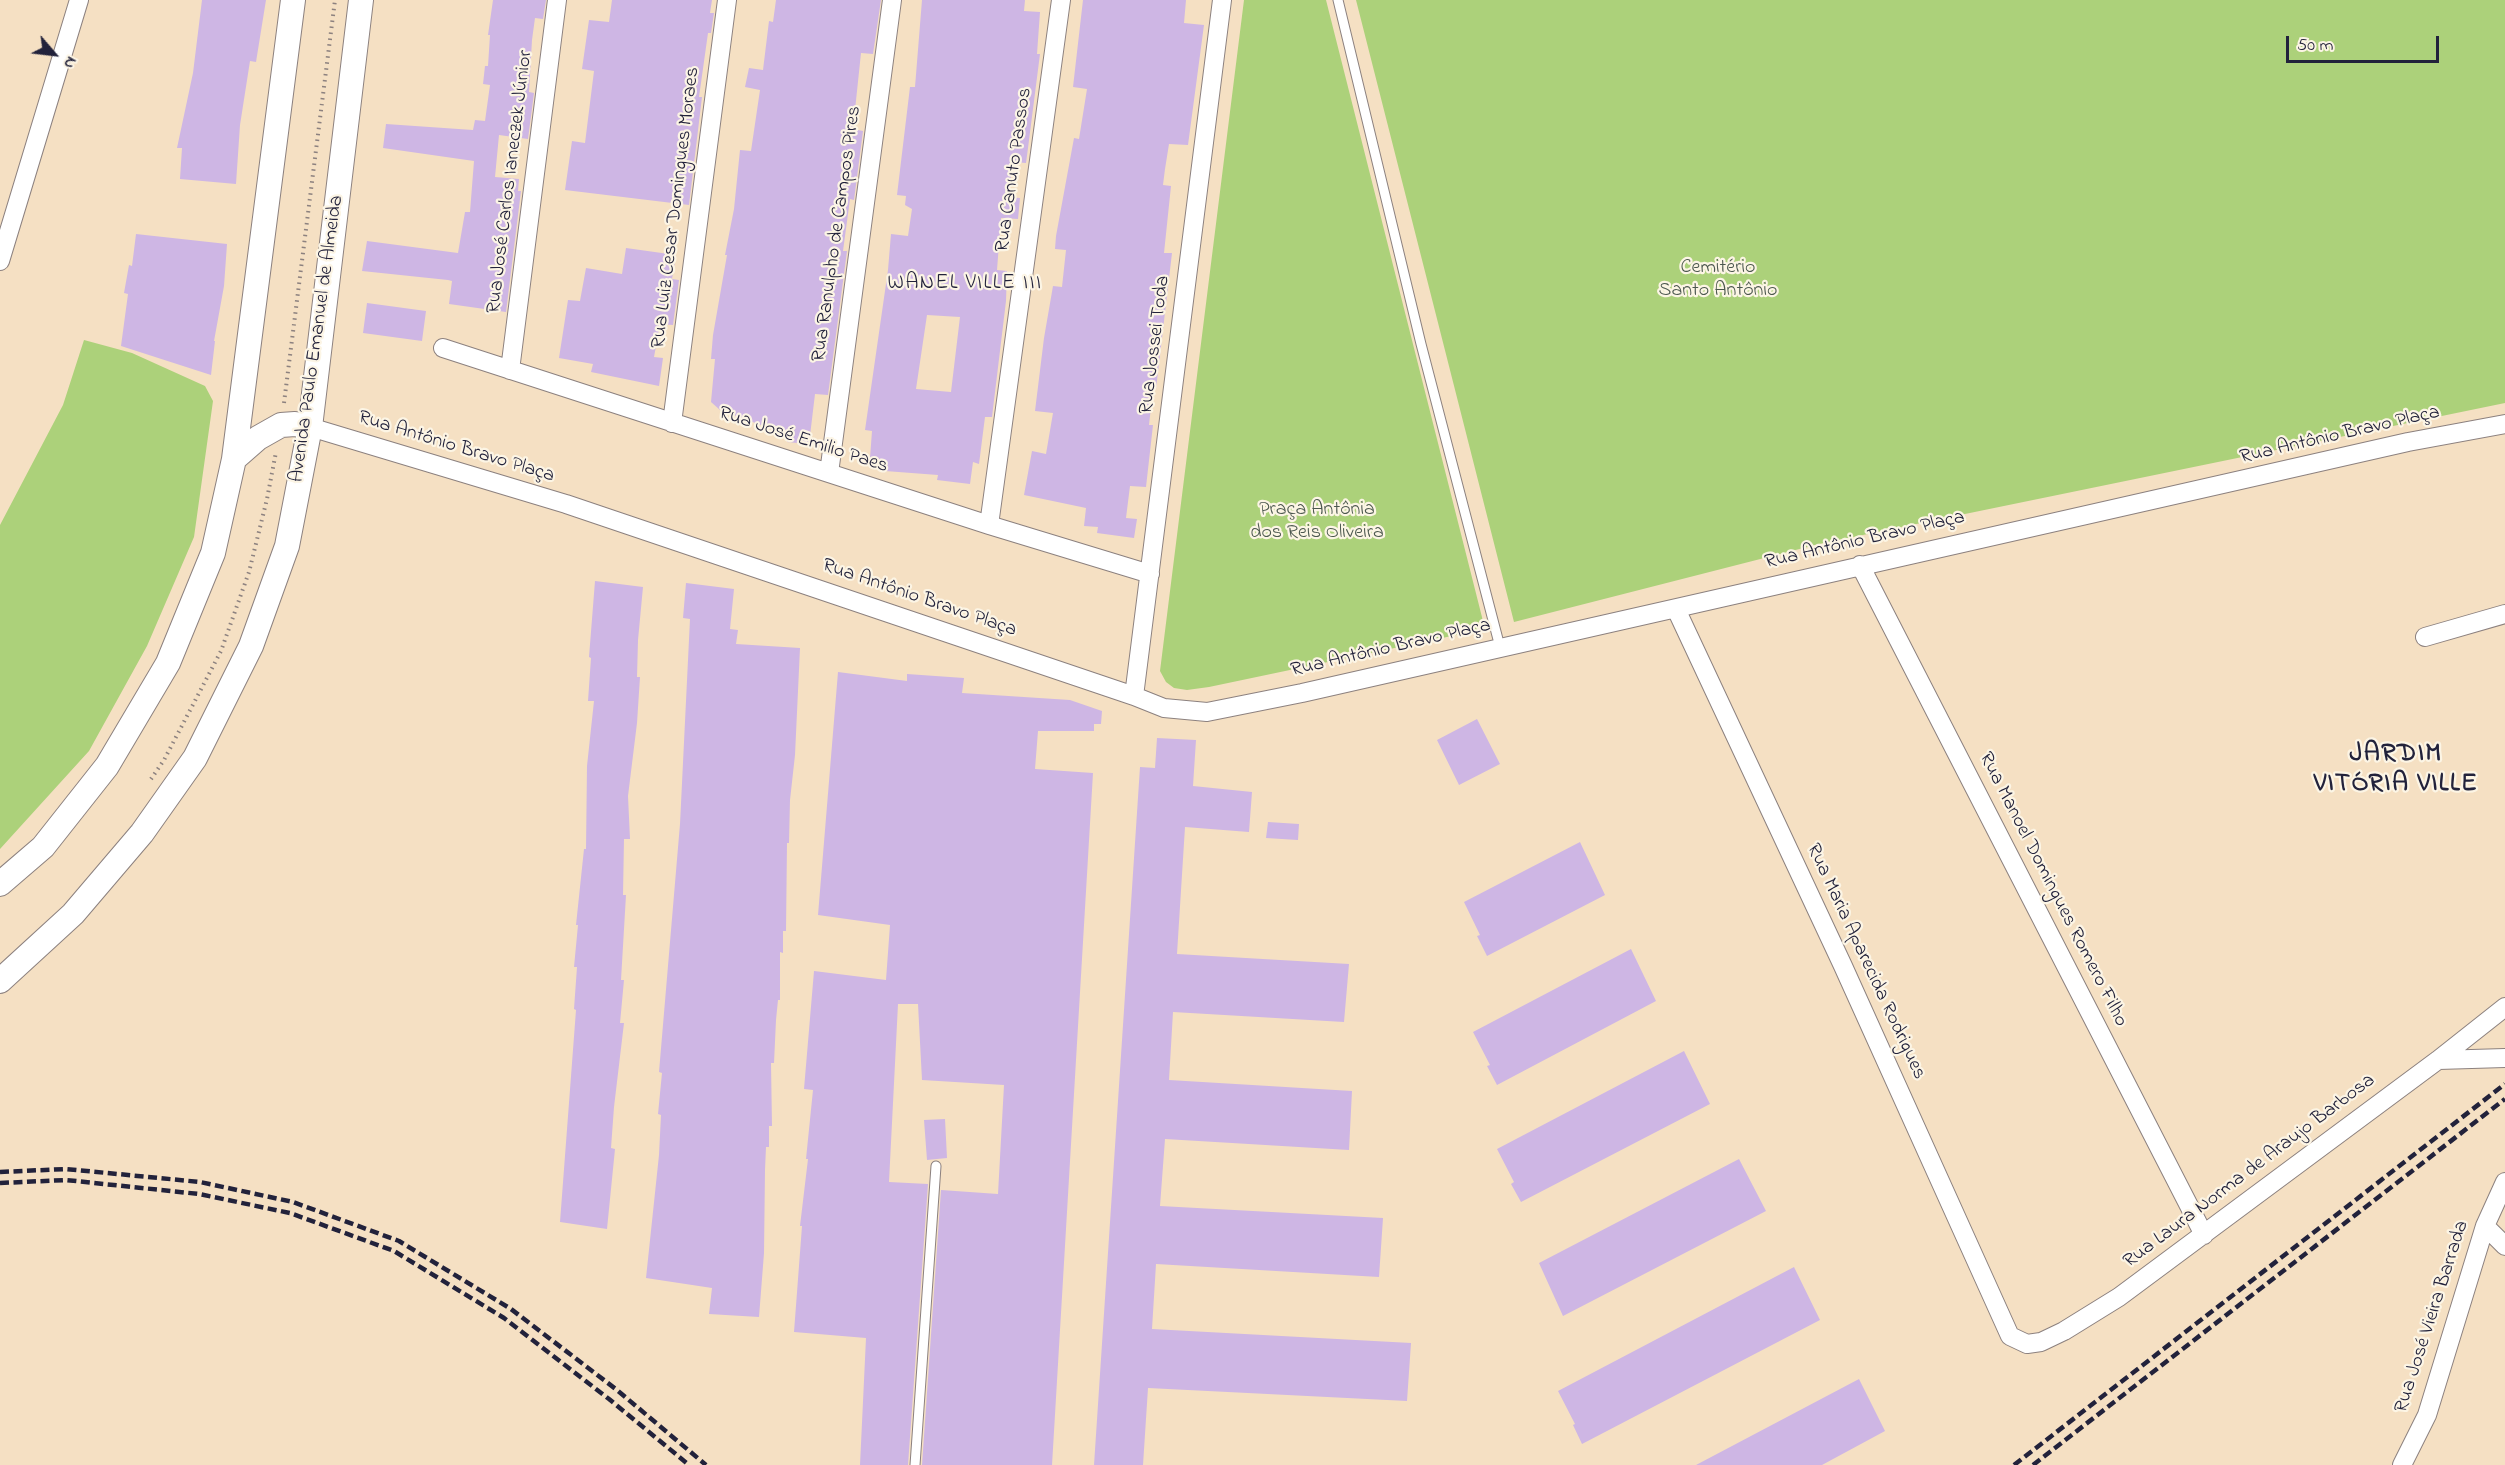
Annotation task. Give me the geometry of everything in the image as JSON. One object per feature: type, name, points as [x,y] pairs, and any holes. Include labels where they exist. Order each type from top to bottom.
[{"type":"main road","points":[[0,884],[43,847],[107,766],[168,663],[213,553],[234,459],[293,0]]},
{"type":"main road","name":"Avenida Paulo Emanuel de Almeida","points":[[0,981],[73,914],[142,833],[195,758],[250,646],[286,546],[310,427],[361,0]]},
{"type":"main road","points":[[234,459],[258,438],[281,425],[295,424],[310,427]]},
{"type":"street","points":[[0,261],[79,0]]},
{"type":"street","name":"Rua José Carlos Ianeczek Júnior","points":[[510,370],[557,0]]},
{"type":"street","name":"Rua Luiz Cesar Domingues Moraes","points":[[672,423],[727,0]]},
{"type":"street","name":"Rua Ranulpho de Campos Pires","points":[[829,473],[892,0]]},
{"type":"street","name":"Rua Canuto Passos","points":[[989,525],[1061,0]]},
{"type":"street","name":"Rua Jossei Toda","points":[[1134,696],[1222,0]]},
{"type":"street","name":"Rua José Emilio Paes","points":[[442,348],[989,525],[1150,574]]},
{"type":"street","name":"Rua Antônio Bravo Plaça","points":[[310,427],[566,504],[1164,708],[1207,712],[1302,693],[1676,609],[1860,565],[2408,442],[2505,423]]},
{"type":"street","name":"Rua Manoel Domingues Romero Filho","points":[[1860,565],[2204,1235]]},
{"type":"street","name":"Rua Maria Aparecida Rodrigues","points":[[1676,609],[1838,956],[2010,1336]]},
{"type":"street","points":[[2425,637],[2505,614]]},
{"type":"street","name":"Rua Laura Norma de Araujo Barbosa","points":[[2010,1336],[2027,1344],[2041,1342],[2064,1331],[2119,1297],[2438,1060],[2505,1007]]},
{"type":"street","points":[[2438,1060],[2505,1058]]},
{"type":"street","name":"Rua José Vieira Barrada","points":[[2402,1465],[2427,1415],[2485,1226],[2501,1186],[2505,1182]]},
{"type":"street","points":[[2485,1226],[2505,1246]]},
{"type":"lane","points":[[1338,0],[1421,344],[1500,647]]},
{"type":"lane","points":[[915,1465],[936,1166]]},
{"type":"path","points":[[288,378],[335,0]]},
{"type":"path","points":[[150,779],[164,760],[221,651],[249,572],[267,499],[277,445]]},
{"type":"green space","name":"Praça Antônia dos Reis Oliveira","points":[[1244,0],[1326,0],[1485,629],[1187,690],[1174,688],[1166,682],[1160,671]]},
{"type":"green space","name":"Cemitério Santo Antônio","points":[[1356,0],[2505,0],[2505,403],[1819,544],[1514,622]]},
{"type":"green space","points":[[84,340],[132,353],[205,386],[213,401],[194,537],[147,646],[89,751],[0,849],[0,525],[63,405]]},
{"type":"building","points":[[202,0],[266,0],[256,62],[250,61],[240,125],[236,184],[180,179],[182,148],[177,148],[193,73]]},
{"type":"building","points":[[493,0],[546,0],[543,19],[535,18],[532,40],[529,92],[534,93],[528,139],[499,135],[495,177],[519,179],[518,191],[521,191],[506,312],[449,304],[452,281],[362,271],[367,241],[458,253],[465,212],[470,212],[474,161],[383,148],[386,124],[473,130],[475,120],[485,121],[490,85],[483,84],[485,66],[488,66],[490,35],[488,35]]},
{"type":"building","points":[[612,0],[712,0],[710,13],[714,13],[711,33],[708,33],[699,97],[702,97],[689,205],[565,190],[572,141],[585,143],[594,71],[582,69],[589,20],[609,22]]},
{"type":"building","points":[[776,0],[881,0],[873,54],[861,53],[853,129],[863,131],[854,200],[850,199],[843,251],[847,251],[828,395],[815,394],[809,444],[787,442],[788,435],[720,410],[711,402],[715,359],[711,359],[713,335],[734,209],[740,150],[751,151],[760,90],[745,87],[749,68],[763,70],[769,21],[773,22]]},
{"type":"building","points":[[922,0],[1025,0],[1024,11],[1040,12],[1037,54],[1040,54],[1026,163],[1013,162],[1008,197],[1020,198],[1018,219],[1001,218],[997,270],[1007,271],[1006,301],[992,417],[985,417],[979,464],[973,462],[970,484],[937,480],[938,475],[885,471],[885,465],[878,465],[878,459],[870,458],[872,431],[865,430],[891,234],[908,236],[912,209],[905,205],[906,196],[897,195],[910,87],[915,87]],"holes":[[[927,315],[960,317],[951,392],[916,389]]]},
{"type":"building","points":[[1083,0],[1186,0],[1184,23],[1204,25],[1188,145],[1169,144],[1165,169],[1163,185],[1171,186],[1164,253],[1172,253],[1156,389],[1153,389],[1149,425],[1153,425],[1146,487],[1130,486],[1126,518],[1137,519],[1134,538],[1097,533],[1098,527],[1084,526],[1086,508],[1024,495],[1032,451],[1046,454],[1053,413],[1035,411],[1053,286],[1062,287],[1066,250],[1055,249],[1056,236],[1074,138],[1079,139],[1087,89],[1073,87]]},
{"type":"building","points":[[136,234],[227,244],[224,286],[214,341],[211,375],[121,346],[128,294],[124,293],[129,265],[132,266]]},
{"type":"building","points":[[626,248],[676,255],[672,279],[679,280],[673,325],[660,324],[654,357],[663,358],[659,386],[591,372],[593,364],[559,358],[568,300],[580,301],[586,268],[622,274]]},
{"type":"building","points":[[367,303],[426,311],[422,341],[363,333]]},
{"type":"building","points":[[595,581],[643,587],[638,640],[637,677],[640,677],[637,723],[628,796],[630,839],[624,839],[623,895],[626,895],[621,980],[624,980],[620,1023],[624,1023],[614,1107],[611,1148],[615,1149],[607,1229],[560,1222],[576,1010],[574,1009],[577,967],[574,967],[578,925],[576,925],[584,849],[586,849],[587,766],[594,701],[588,701],[591,658],[589,657]]},
{"type":"building","points":[[686,583],[734,589],[730,629],[738,630],[736,644],[800,648],[795,755],[790,800],[789,843],[787,843],[786,931],[783,931],[783,953],[780,952],[780,1000],[778,1000],[776,1020],[774,1063],[771,1063],[772,1126],[769,1126],[769,1147],[766,1147],[764,1253],[759,1317],[709,1314],[712,1288],[646,1278],[659,1155],[661,1115],[658,1114],[662,1073],[659,1072],[680,824],[690,619],[683,618]]},
{"type":"building","points":[[838,672],[907,681],[907,674],[964,678],[962,693],[1070,700],[1102,711],[1101,724],[1094,724],[1094,731],[1038,731],[1035,769],[1093,773],[1052,1465],[922,1465],[941,1190],[998,1194],[1004,1085],[922,1080],[918,1004],[898,1004],[889,1182],[928,1184],[908,1465],[860,1465],[866,1338],[794,1332],[802,1226],[800,1226],[813,1090],[804,1089],[814,971],[886,980],[890,925],[818,915]]},
{"type":"building","points":[[1477,719],[1500,764],[1459,785],[1437,740]]},
{"type":"building","points":[[1157,738],[1196,740],[1193,786],[1252,792],[1249,832],[1185,827],[1177,954],[1349,964],[1344,1022],[1173,1012],[1169,1080],[1352,1091],[1349,1150],[1165,1139],[1160,1206],[1383,1218],[1379,1277],[1156,1264],[1152,1329],[1411,1343],[1407,1401],[1148,1388],[1143,1465],[1094,1465],[1140,767],[1155,768]]},
{"type":"building","points":[[1268,822],[1299,824],[1298,840],[1266,838]]},
{"type":"building","points":[[1580,842],[1605,895],[1487,956],[1464,902]]},
{"type":"building","points":[[1631,949],[1656,1001],[1497,1085],[1487,1066],[1490,1065],[1473,1032]]},
{"type":"building","points":[[1684,1051],[1710,1104],[1521,1202],[1511,1184],[1514,1182],[1497,1149]]},
{"type":"building","points":[[945,1119],[947,1158],[927,1160],[924,1120]]},
{"type":"building","points":[[1739,1159],[1766,1211],[1563,1316],[1539,1263]]},
{"type":"building","points":[[1794,1267],[1820,1320],[1582,1444],[1573,1425],[1575,1424],[1558,1391]]},
{"type":"building","points":[[1859,1379],[1885,1431],[1822,1465],[1696,1465]]},
{"type":"railway","points":[[2014,1465],[2505,1084]]},
{"type":"railway","points":[[2033,1465],[2505,1099]]},
{"type":"railway","points":[[0,1172],[66,1169],[200,1182],[293,1202],[399,1241],[511,1309],[617,1390],[706,1465]]},
{"type":"railway","points":[[0,1183],[66,1180],[199,1194],[290,1213],[394,1251],[504,1318],[609,1399],[689,1465]]},
{"type":"district","name":"WANEL VILLE III","points":[[965,285]]},
{"type":"district","name":"JARDIM VITÓRIA VILLE","points":[[2396,771]]}]
